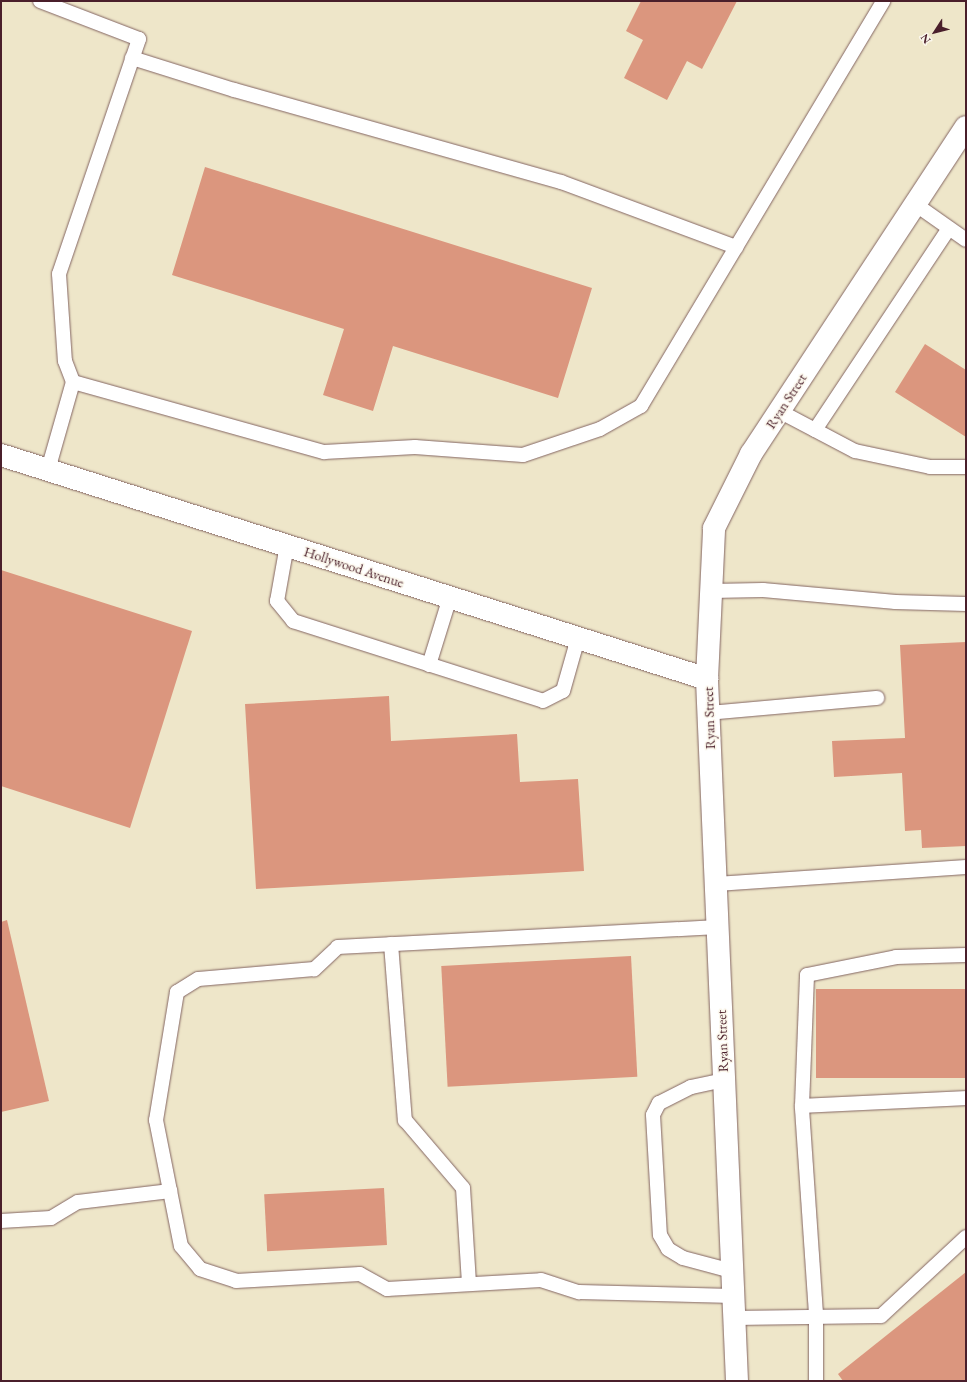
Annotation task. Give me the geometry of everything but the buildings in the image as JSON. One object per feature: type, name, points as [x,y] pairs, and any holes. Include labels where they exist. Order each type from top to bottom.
[{"type":"street","name":"Ryan Street","points":[[737,1381],[707,679],[714,528],[751,454],[966,127]]},
{"type":"street","name":"Hollywood Avenue","points":[[1,455],[707,679]]},
{"type":"lane","points":[[40,1],[139,39],[59,274],[65,361],[73,382],[48,470]]},
{"type":"lane","points":[[73,382],[324,452],[415,447],[523,455],[600,429],[641,406],[883,1]]},
{"type":"lane","points":[[132,58],[234,90],[560,182],[736,247]]},
{"type":"lane","points":[[915,204],[966,240]]},
{"type":"lane","points":[[815,430],[949,228]]},
{"type":"lane","points":[[779,411],[855,450],[930,467],[966,467]]},
{"type":"lane","points":[[287,545],[276,601],[284,613],[293,621],[429,665],[543,701],[563,691],[578,638]]},
{"type":"lane","points":[[711,591],[763,590],[895,602],[966,604]]},
{"type":"lane","points":[[429,665],[450,597]]},
{"type":"lane","points":[[708,713],[877,698]]},
{"type":"lane","points":[[716,884],[966,867]]},
{"type":"lane","points":[[718,927],[338,947],[314,969],[198,979],[177,992],[156,1120],[181,1246],[200,1269],[236,1281],[360,1274],[387,1289],[541,1280],[579,1292],[733,1296]]},
{"type":"lane","points":[[391,944],[404,1120],[464,1188],[469,1284]]},
{"type":"lane","points":[[816,1381],[816,1314],[802,1106],[807,975],[896,957],[966,956]]},
{"type":"lane","points":[[724,1080],[691,1087],[659,1103],[652,1115],[660,1235],[666,1244],[683,1258],[732,1271]]},
{"type":"lane","points":[[802,1106],[966,1098]]},
{"type":"lane","points":[[1,1221],[51,1218],[78,1202],[170,1191]]},
{"type":"lane","points":[[734,1318],[816,1314],[881,1316],[966,1237]]}]
